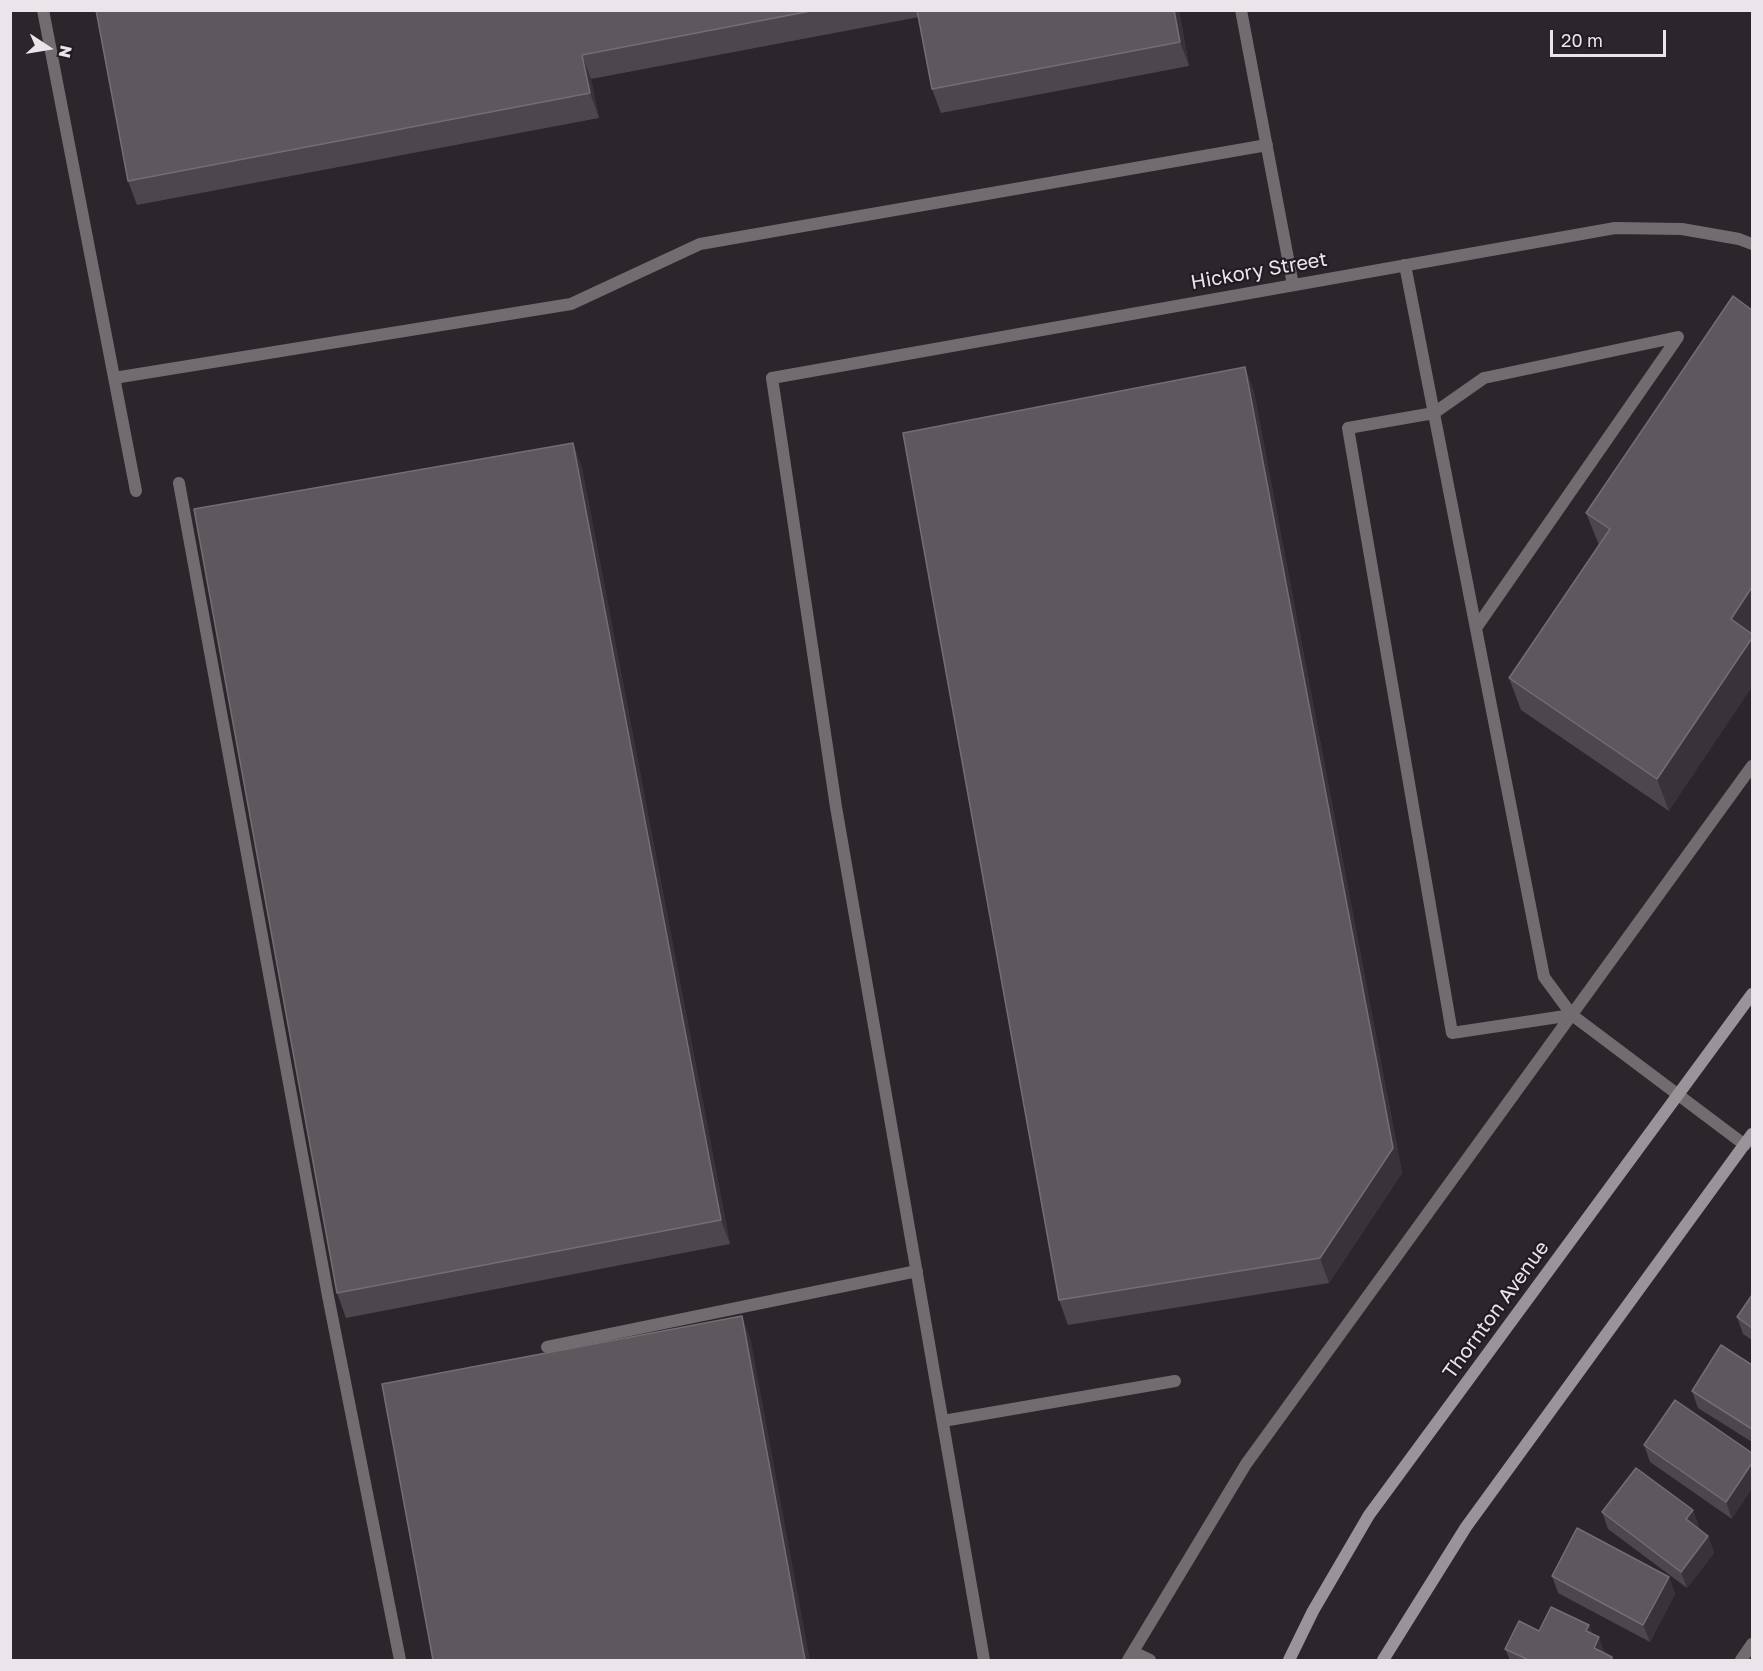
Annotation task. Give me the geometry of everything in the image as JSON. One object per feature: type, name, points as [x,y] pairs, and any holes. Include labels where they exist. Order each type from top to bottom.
[{"type":"main road","name":"Thornton Avenue","points":[[1289,1660],[1313,1611],[1369,1515],[1752,994]]},
{"type":"main road","points":[[1383,1660],[1466,1527],[1749,1139]]},
{"type":"street","points":[[43,10],[136,491]]},
{"type":"street","points":[[1241,10],[1293,285]]},
{"type":"street","points":[[114,378],[571,304],[700,244],[1267,145]]},
{"type":"street","name":"Hickory Street","points":[[916,1271],[836,807],[772,378],[1615,228],[1682,229],[1739,239],[1752,244]]},
{"type":"street","points":[[1405,265],[1544,977],[1572,1015],[1679,1094],[1749,1139]]},
{"type":"street","points":[[1476,628],[1678,337],[1484,378],[1434,413],[1348,428],[1452,1033],[1572,1015]]},
{"type":"street","points":[[179,483],[320,1250],[400,1660]]},
{"type":"street","points":[[1150,1660],[1130,1656],[1246,1464],[1752,766]]},
{"type":"street","points":[[547,1347],[916,1271],[984,1660]]},
{"type":"street","points":[[943,1421],[1174,1381]]},
{"type":"street","points":[[1740,1660],[1752,1644]]},
{"type":"building","points":[[96,10],[816,10],[582,55],[590,93],[128,181]]},
{"type":"building","points":[[917,10],[1174,10],[1180,42],[932,89]]},
{"type":"building","points":[[1733,296],[1752,310],[1752,587],[1731,619],[1752,634],[1752,638],[1657,779],[1509,678],[1610,529],[1586,513]]},
{"type":"building","points":[[1245,367],[1393,1148],[1320,1258],[1059,1300],[903,433]]},
{"type":"building","points":[[573,443],[721,1220],[337,1293],[194,509]]},
{"type":"building","points":[[1752,1295],[1752,1328],[1737,1317]]},
{"type":"building","points":[[742,1316],[805,1660],[433,1660],[382,1384]]},
{"type":"building","points":[[1721,1345],[1752,1365],[1752,1429],[1692,1391]]},
{"type":"building","points":[[1675,1400],[1752,1453],[1752,1463],[1726,1502],[1644,1445]]},
{"type":"building","points":[[1636,1468],[1693,1510],[1686,1519],[1708,1536],[1681,1572],[1602,1512]]},
{"type":"building","points":[[1577,1528],[1669,1577],[1643,1625],[1552,1576]]},
{"type":"building","points":[[1551,1607],[1589,1625],[1586,1631],[1599,1637],[1594,1648],[1612,1657],[1611,1660],[1529,1660],[1505,1649],[1519,1621],[1539,1631]]}]
